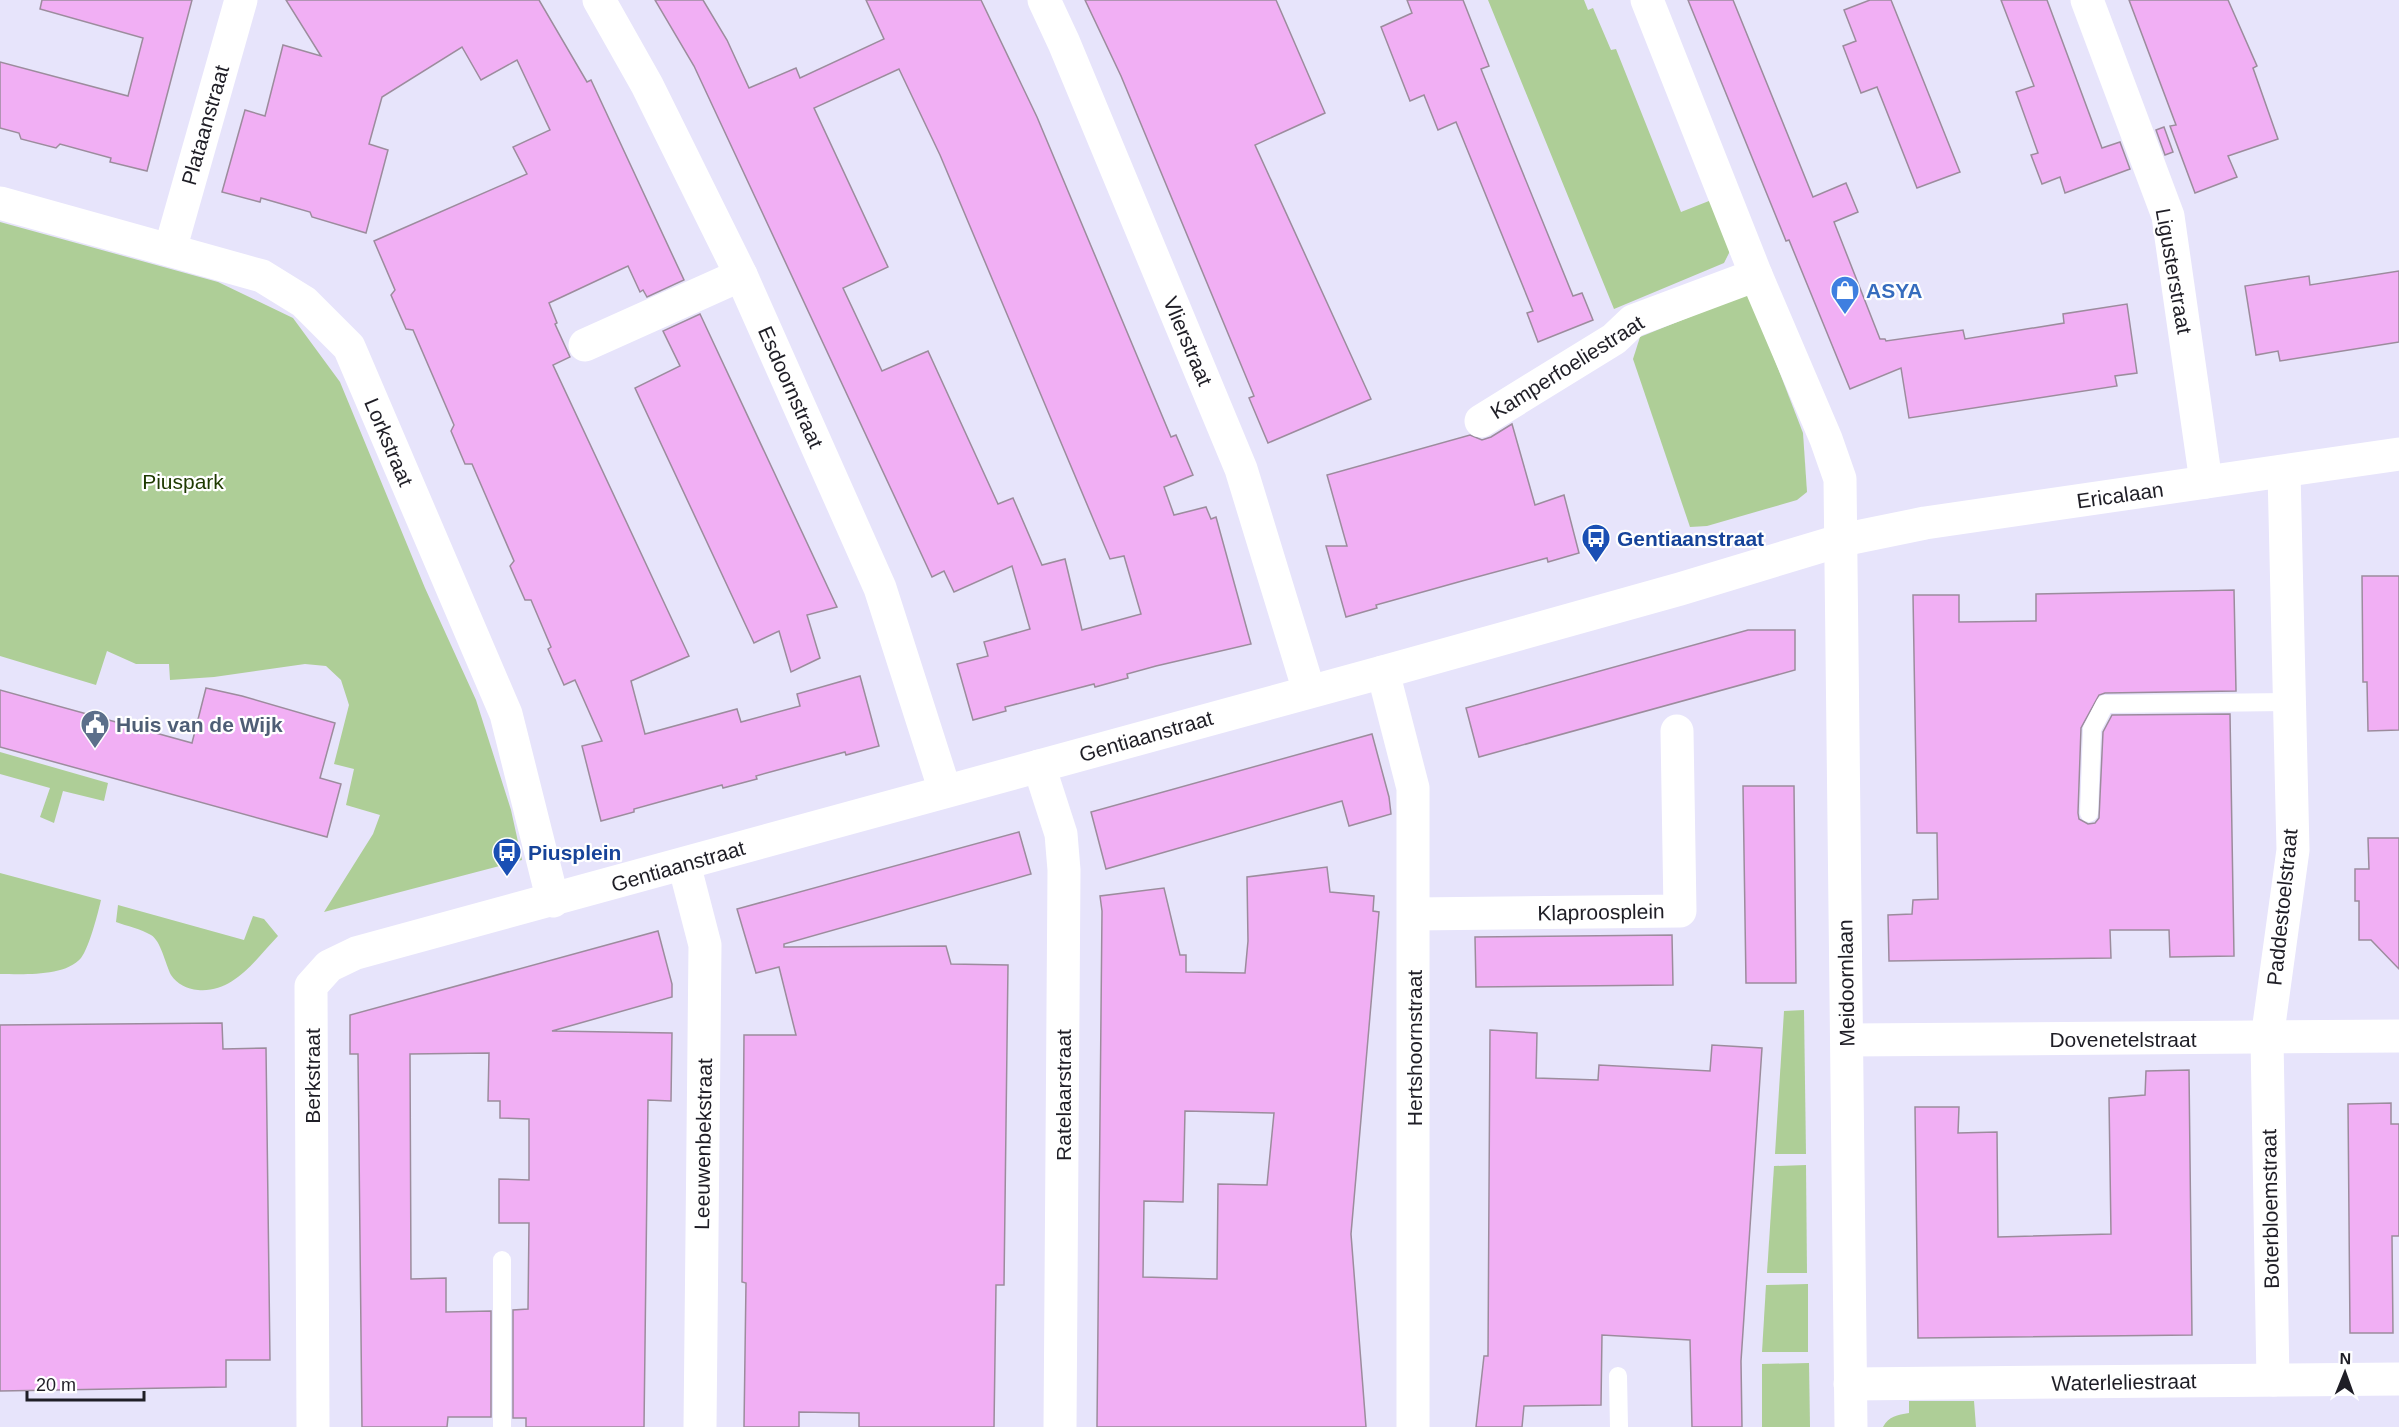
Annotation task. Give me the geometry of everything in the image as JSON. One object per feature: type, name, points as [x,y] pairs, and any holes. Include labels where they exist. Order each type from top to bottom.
[{"type":"street","name":"Plataanstraat","points":[[170,250],[241,0]]},
{"type":"street","name":"Esdoornstraat","points":[[599,0],[647,85],[741,275],[880,588],[945,791]]},
{"type":"street","name":"Vlierstraat","points":[[1044,0],[1241,469],[1309,691]]},
{"type":"street","points":[[1647,0],[1755,275],[1826,439],[1840,479],[1842,540]]},
{"type":"street","name":"Ligusterstraat","points":[[2087,0],[2168,216],[2206,482]]},
{"type":"street","name":"Lorkstraat","points":[[0,203],[262,276],[304,302],[349,347],[506,714],[553,901]]},
{"type":"street","points":[[585,345],[741,275]]},
{"type":"street","name":"Kamperfoeliestraat","points":[[1481,421],[1614,339],[1633,321],[1755,275]]},
{"type":"street","name":"Ericalaan","points":[[1842,540],[1925,523],[2399,454]]},
{"type":"street","name":"Paddestoelstraat","points":[[2267,1039],[2293,850],[2284,472]]},
{"type":"street","name":"Gentiaanstraat","points":[[553,901],[1680,589],[1842,540]]},
{"type":"street","name":"Meidoornlaan","points":[[1842,540],[1851,1427]]},
{"type":"street","name":"Hertshoornstraat","points":[[1383,672],[1413,788],[1413,1427]]},
{"type":"street","name":"Klaproosplein","points":[[1414,914],[1680,911],[1677,731]]},
{"type":"street","name":"Ratelaarstraat","points":[[1039,766],[1061,834],[1064,870],[1060,1427]]},
{"type":"street","name":"Leeuwenbekstraat","points":[[684,864],[705,945],[700,1427]]},
{"type":"street","name":"Berkstraat","points":[[313,1427],[311,986],[329,966],[356,953],[553,901]]},
{"type":"street","name":"Dovenetelstraat","points":[[1847,1040],[2267,1039],[2399,1036]]},
{"type":"street","name":"Boterbloemstraat","points":[[2267,1039],[2273,1380]]},
{"type":"street","name":"Waterleliestraat","points":[[1850,1384],[2399,1379]]},
{"type":"lane","points":[[2089,813],[2092,729],[2105,704],[2290,702]]},
{"type":"lane","points":[[502,1260],[502,1427]]},
{"type":"lane","points":[[1618,1376],[1619,1427]]},
{"type":"green space","points":[[1488,0],[1584,0],[1588,10],[1593,8],[1611,50],[1616,49],[1681,212],[1714,199],[1732,247],[1724,263],[1614,309]]},
{"type":"green space","name":"Piuspark","points":[[0,222],[218,282],[293,318],[340,382],[425,588],[476,700],[511,810],[522,860],[324,912],[373,834],[380,815],[346,805],[354,769],[334,764],[349,705],[341,680],[326,666],[305,664],[214,677],[170,680],[169,664],[136,664],[107,651],[96,685],[0,656]]},
{"type":"green space","points":[[1749,293],[1803,433],[1807,492],[1797,500],[1707,526],[1690,527],[1633,359],[1640,337]]},
{"type":"green space","points":[[0,752],[108,783],[104,801],[63,791],[54,823],[40,817],[50,788],[0,774]]},
{"type":"green space","points":[[0,873],[101,900],[90,939],[81,958],[65,969],[32,974],[0,974]]},
{"type":"green space","points":[[118,905],[244,940],[253,916],[264,919],[278,936],[233,981],[211,990],[198,990],[183,986],[173,978],[160,947],[151,935],[116,922]]},
{"type":"green space","points":[[1804,1010],[1806,1154],[1775,1154],[1784,1011]]},
{"type":"green space","points":[[1806,1165],[1807,1273],[1767,1273],[1774,1166]]},
{"type":"green space","points":[[1808,1284],[1808,1352],[1762,1352],[1766,1285]]},
{"type":"green space","points":[[1809,1363],[1810,1427],[1762,1427],[1762,1364]]},
{"type":"green space","points":[[1909,1401],[1974,1401],[1976,1427],[1883,1427],[1891,1418],[1909,1413]]},
{"type":"building","points":[[42,0],[192,0],[147,171],[110,162],[111,158],[60,144],[56,148],[21,139],[19,133],[0,128],[0,62],[128,96],[143,38],[40,9]]},
{"type":"building","points":[[286,0],[539,0],[587,82],[591,80],[684,280],[647,297],[643,290],[640,292],[628,266],[549,303],[557,323],[555,324],[570,357],[553,365],[689,656],[631,681],[645,734],[737,709],[741,722],[800,706],[797,694],[860,676],[879,746],[846,755],[845,752],[785,768],[756,776],[757,779],[723,788],[722,785],[634,809],[634,812],[601,821],[582,746],[602,741],[575,680],[564,685],[548,649],[551,647],[531,600],[525,600],[510,566],[514,561],[472,464],[465,464],[451,431],[454,425],[413,330],[406,329],[391,295],[395,290],[374,241],[527,174],[513,147],[550,130],[517,60],[481,80],[462,47],[382,97],[369,144],[388,150],[366,233],[312,217],[310,212],[261,198],[260,202],[222,192],[245,110],[265,116],[283,45],[321,56]]},
{"type":"building","points":[[655,0],[703,0],[727,40],[749,88],[796,68],[800,78],[884,39],[866,0],[981,0],[1037,117],[1171,437],[1176,435],[1193,475],[1164,487],[1174,515],[1206,507],[1211,519],[1216,517],[1251,644],[1156,666],[1127,674],[1128,678],[1095,687],[1094,684],[1005,707],[1006,711],[973,720],[957,664],[988,656],[984,642],[1030,629],[1012,566],[954,592],[944,571],[932,577],[694,66]],"holes":[[[899,69],[940,155],[1110,559],[1124,556],[1141,614],[1082,630],[1065,559],[1042,565],[1013,498],[998,504],[928,351],[882,371],[843,288],[888,267],[814,108]]]},
{"type":"building","points":[[1085,0],[1276,0],[1325,113],[1255,145],[1371,399],[1268,443],[1249,398],[1254,396],[1121,76]]},
{"type":"building","points":[[1407,0],[1463,0],[1489,66],[1481,69],[1511,144],[1573,296],[1582,293],[1593,320],[1538,342],[1527,313],[1533,311],[1456,122],[1438,130],[1424,95],[1410,101],[1381,27],[1412,13]]},
{"type":"building","points":[[1688,0],[1733,0],[1813,197],[1846,183],[1858,212],[1834,222],[1880,339],[1886,341],[1963,330],[1965,339],[2064,323],[2063,314],[2127,304],[2137,373],[2115,376],[2117,386],[1909,418],[1901,368],[1850,389],[1789,240],[1786,241]]},
{"type":"building","points":[[1870,0],[1891,0],[1960,172],[1917,188],[1877,87],[1861,93],[1843,46],[1856,41],[1844,10]]},
{"type":"building","points":[[2001,0],[2047,0],[2102,148],[2120,142],[2130,169],[2065,193],[2060,177],[2042,184],[2031,155],[2038,153],[2016,92],[2034,86]]},
{"type":"building","points":[[2129,0],[2228,0],[2257,66],[2253,68],[2278,139],[2228,156],[2237,177],[2195,193],[2170,126],[2176,125]]},
{"type":"building","points":[[2164,127],[2173,152],[2165,155],[2156,130]]},
{"type":"building","points":[[2399,271],[2399,342],[2280,361],[2278,351],[2256,355],[2245,286],[2309,276],[2310,285]]},
{"type":"building","points":[[700,314],[837,607],[807,615],[820,658],[791,672],[779,631],[754,643],[635,388],[680,366],[663,331]]},
{"type":"building","points":[[1512,424],[1535,505],[1564,495],[1579,553],[1548,562],[1547,558],[1462,581],[1376,605],[1377,608],[1346,617],[1326,546],[1347,546],[1327,475],[1470,435],[1482,440]]},
{"type":"building","points":[[2362,576],[2399,576],[2399,730],[2368,731],[2367,682],[2363,682]]},
{"type":"building","points":[[2234,590],[2236,691],[2105,693],[2099,695],[2081,728],[2078,813],[2079,819],[2088,824],[2095,823],[2099,818],[2103,732],[2112,715],[2230,714],[2234,956],[2170,957],[2169,930],[2110,930],[2111,958],[1889,961],[1888,915],[1912,914],[1913,900],[1938,899],[1937,833],[1917,833],[1913,595],[1959,595],[1959,622],[2036,621],[2036,594]]},
{"type":"building","points":[[1748,630],[1795,630],[1795,670],[1479,757],[1466,708]]},
{"type":"building","points":[[206,688],[335,723],[320,778],[341,784],[327,837],[0,747],[0,690],[192,743]]},
{"type":"building","points":[[1372,734],[1389,797],[1391,814],[1349,826],[1342,801],[1106,869],[1091,812]]},
{"type":"building","points":[[1743,786],[1794,786],[1796,983],[1746,983]]},
{"type":"building","points":[[1019,832],[1031,874],[784,944],[784,947],[946,946],[951,964],[1008,965],[1004,1285],[996,1285],[994,1427],[859,1427],[859,1413],[799,1412],[799,1427],[744,1427],[746,1283],[742,1282],[744,1035],[796,1035],[779,967],[756,973],[737,909]]},
{"type":"building","points":[[2368,838],[2399,838],[2399,969],[2371,940],[2359,940],[2359,901],[2355,901],[2355,869],[2369,869]]},
{"type":"building","points":[[1327,867],[1330,892],[1374,896],[1373,911],[1379,912],[1351,1234],[1366,1427],[1097,1427],[1102,911],[1100,896],[1164,888],[1180,955],[1186,955],[1186,972],[1245,973],[1248,941],[1247,877]],"holes":[[[1185,1111],[1274,1113],[1267,1185],[1218,1184],[1217,1279],[1143,1277],[1144,1201],[1183,1202]]]},
{"type":"building","points":[[658,931],[672,984],[672,997],[552,1031],[672,1033],[671,1101],[648,1100],[644,1427],[526,1427],[526,1418],[513,1418],[513,1310],[528,1309],[529,1223],[499,1223],[499,1179],[529,1180],[529,1119],[500,1118],[500,1101],[488,1101],[489,1053],[410,1054],[411,1279],[446,1278],[446,1312],[491,1311],[491,1417],[448,1417],[447,1427],[362,1427],[358,1054],[350,1054],[350,1015]]},
{"type":"building","points":[[1672,935],[1673,985],[1476,987],[1475,937]]},
{"type":"building","points":[[222,1023],[223,1049],[266,1048],[270,1360],[226,1360],[226,1387],[0,1391],[0,1025]]},
{"type":"building","points":[[1490,1030],[1537,1033],[1536,1078],[1598,1080],[1599,1065],[1710,1071],[1712,1045],[1762,1048],[1741,1361],[1742,1427],[1692,1427],[1690,1340],[1602,1335],[1601,1405],[1524,1406],[1522,1427],[1476,1427],[1484,1356],[1488,1356]]},
{"type":"building","points":[[2189,1070],[2192,1335],[1918,1338],[1915,1107],[1959,1107],[1958,1133],[1997,1132],[1998,1237],[2111,1234],[2109,1098],[2145,1095],[2146,1071]]},
{"type":"building","points":[[2391,1103],[2391,1124],[2399,1124],[2399,1236],[2392,1236],[2393,1333],[2350,1333],[2348,1104]]},
{"type":"place","name":"ASYA","points":[[1845,316]]},
{"type":"place","name":"Gentiaanstraat","points":[[1596,564]]},
{"type":"place","name":"Huis van de Wijk","points":[[95,750]]},
{"type":"place","name":"Piusplein","points":[[507,878]]}]
